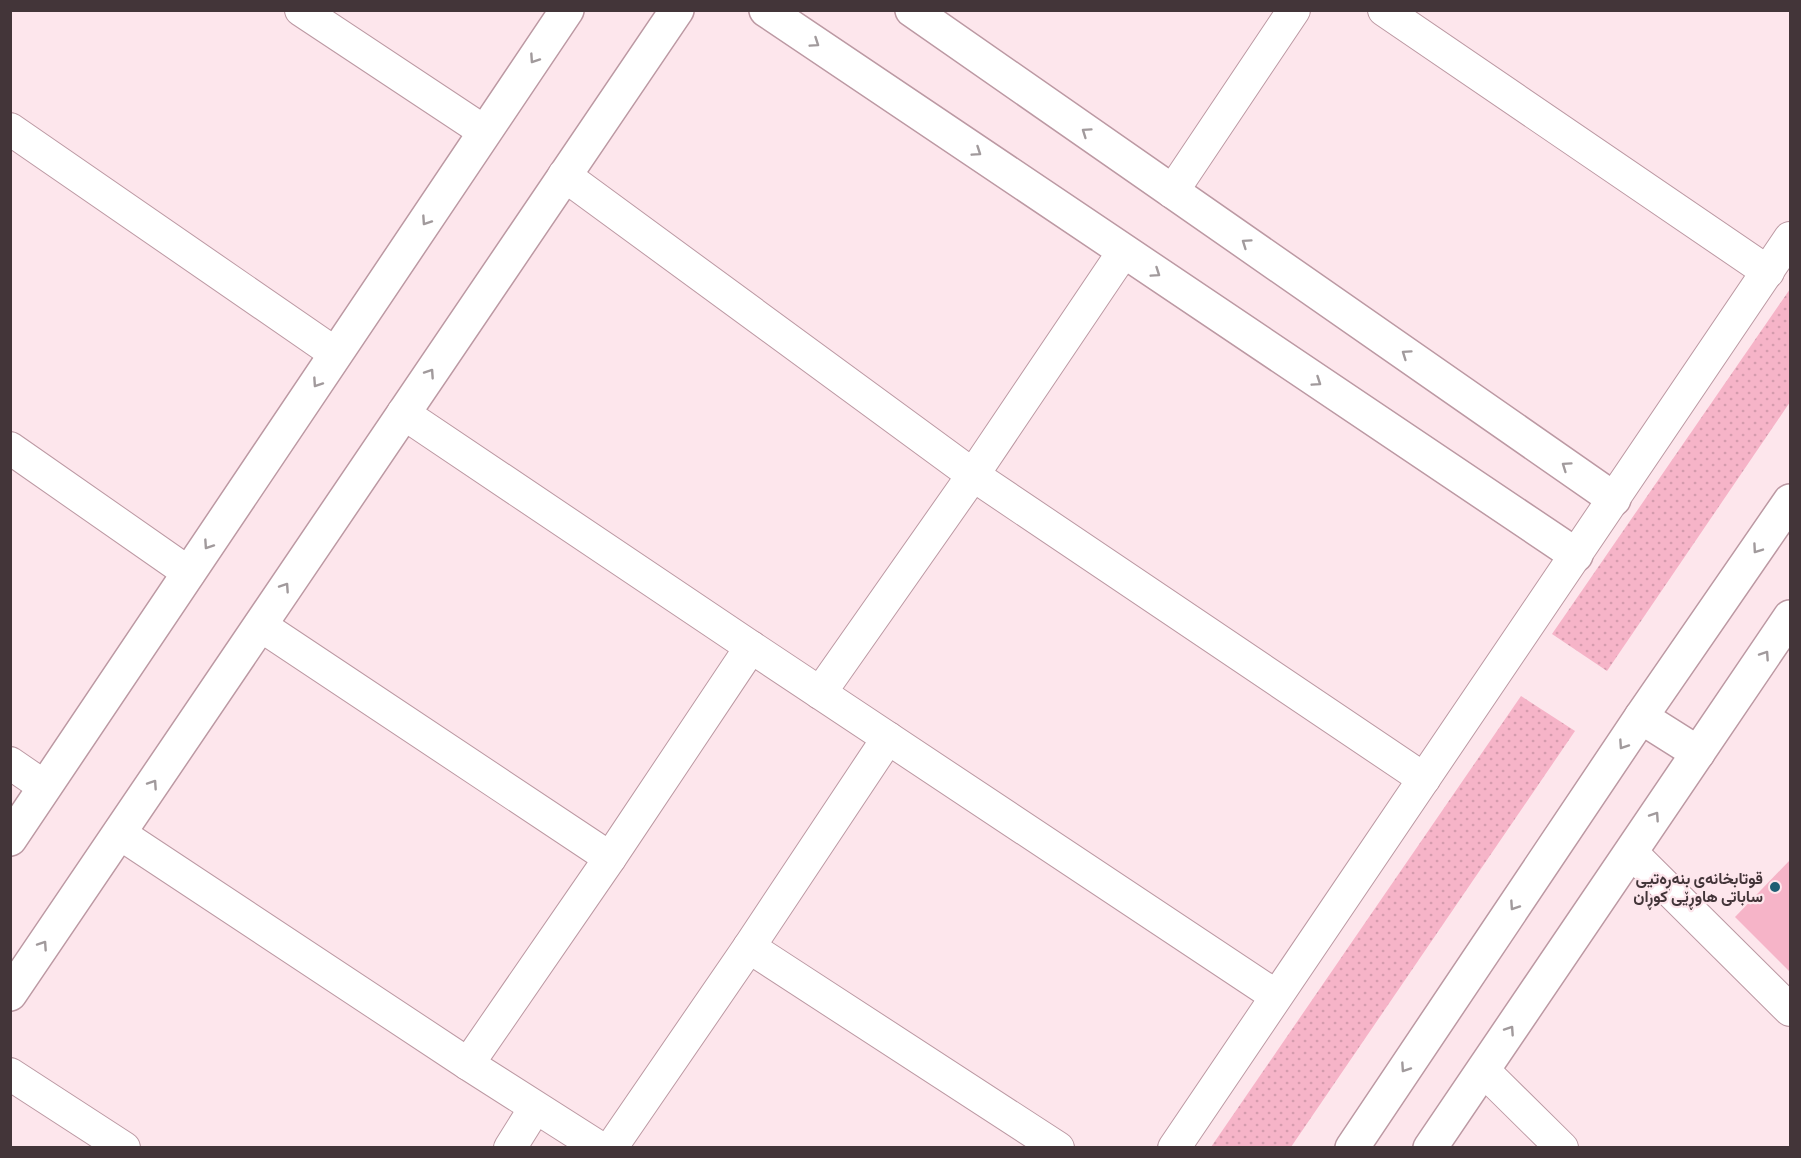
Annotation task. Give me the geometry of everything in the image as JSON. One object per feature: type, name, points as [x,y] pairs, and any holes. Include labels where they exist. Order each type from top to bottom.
[{"type":"street","points":[[301,10],[485,132]]},
{"type":"street","points":[[10,839],[567,10]]},
{"type":"street","points":[[10,993],[677,10]]},
{"type":"street","points":[[766,10],[1576,555]]},
{"type":"street","points":[[912,10],[1614,499]]},
{"type":"street","points":[[1172,192],[1294,10]]},
{"type":"street","points":[[1384,10],[1768,272]]},
{"type":"street","points":[[10,129],[336,354]]},
{"type":"street","points":[[564,175],[973,475],[1424,779]]},
{"type":"street","points":[[1174,1148],[1791,238]]},
{"type":"street","points":[[820,693],[973,475],[1124,251]]},
{"type":"street","points":[[403,413],[1276,996]]},
{"type":"street","points":[[10,448],[189,573]]},
{"type":"street","points":[[1352,1148],[1641,717],[1791,501]]},
{"type":"street","points":[[1430,1148],[1791,617]]},
{"type":"street","points":[[260,625],[610,858]]},
{"type":"street","points":[[468,1064],[610,858],[751,647]]},
{"type":"street","points":[[1641,717],[1698,753]]},
{"type":"street","points":[[611,1148],[749,947],[888,738]]},
{"type":"street","points":[[10,764],[45,787]]},
{"type":"street","points":[[119,833],[535,1108],[600,1148]]},
{"type":"street","points":[[1631,852],[1791,1010]]},
{"type":"street","points":[[749,947],[1058,1148]]},
{"type":"street","points":[[1483,1070],[1562,1148]]},
{"type":"street","points":[[10,1074],[124,1148]]},
{"type":"street","points":[[510,1148],[535,1108]]},
{"type":"shaded area","points":[[1790,289],[1790,402],[1607,671],[1552,634]]},
{"type":"shaded area","points":[[1521,696],[1575,731],[1291,1147],[1211,1147]]},
{"type":"shaded area","name":"قوتابخانەی بنەڕەتیی ساباتی هاوڕێی کوڕان","points":[[1790,860],[1790,972],[1735,917]]},
{"type":"place","name":"قوتابخانەی بنەڕەتیی ساباتی هاوڕێی کوڕان","points":[[1775,887]]}]
